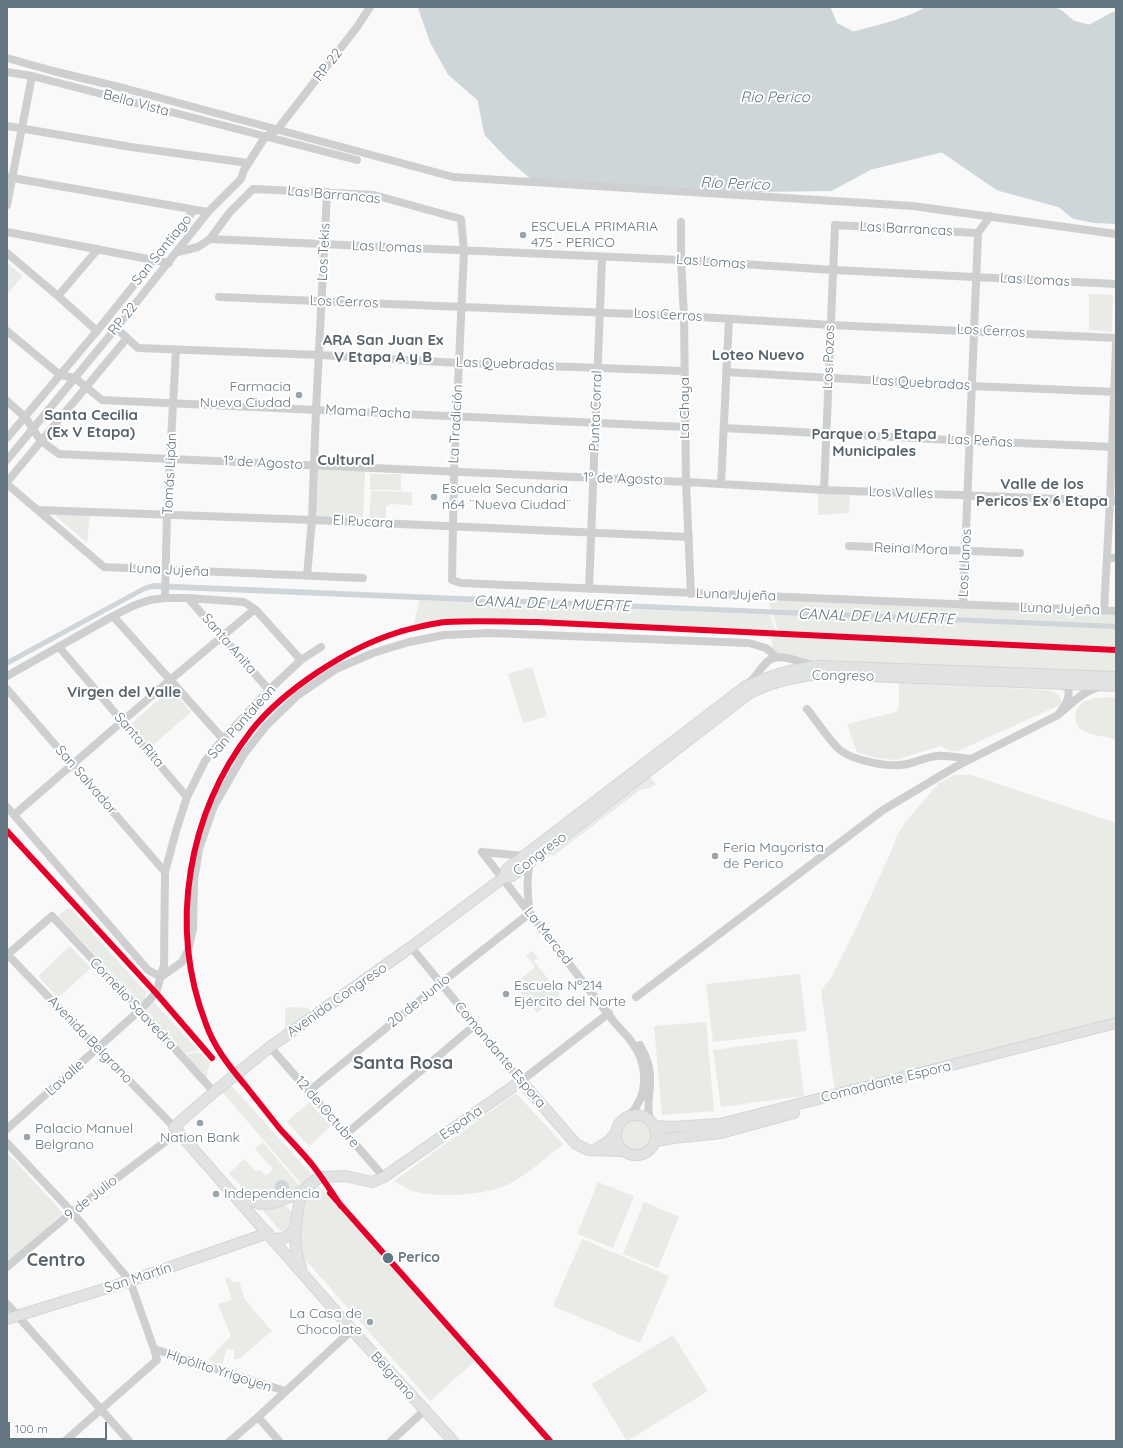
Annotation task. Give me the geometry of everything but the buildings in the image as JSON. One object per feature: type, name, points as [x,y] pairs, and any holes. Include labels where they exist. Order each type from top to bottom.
[{"type":"main road","name":"Congreso","points":[[503,878],[512,876],[528,859],[746,686],[781,673],[800,668],[820,666],[1116,677]]},
{"type":"main road","name":"Congreso","points":[[528,859],[747,695],[778,682],[802,676],[819,674],[1116,686]]},
{"type":"main road","name":"Avenida Congreso","points":[[176,1129],[214,1092],[270,1047],[412,947],[503,878]]},
{"type":"main road","name":"Comandante Espora","points":[[652,1123],[672,1127],[720,1124],[1116,1023]]},
{"type":"main road","name":"Comandante Espora","points":[[656,1142],[673,1138],[721,1133],[1116,1030]]},
{"type":"main road","name":"Comandante Espora","points":[[521,1081],[576,1144],[588,1150],[623,1150]]},
{"type":"main road","name":"España","points":[[301,1192],[317,1179],[323,1177],[345,1176],[372,1182],[384,1177],[521,1081]]},
{"type":"main road","points":[[635,1115],[643,1116],[652,1123],[657,1134],[656,1142],[646,1153],[638,1155],[630,1154],[619,1146],[616,1139],[616,1133],[618,1126],[627,1117],[635,1115]]},
{"type":"main road","name":"Belgrano","points":[[176,1129],[352,1330],[453,1441]]},
{"type":"main road","points":[[596,1149],[609,1141],[616,1133]]},
{"type":"main road","points":[[260,1224],[260,1214],[266,1206],[301,1192]]},
{"type":"main road","name":"Belgrano","points":[[301,1192],[296,1224],[297,1255],[303,1273]]},
{"type":"main road","name":"Belgrano","points":[[234,1195],[261,1204],[274,1203]]},
{"type":"main road","points":[[270,1236],[278,1239],[290,1235],[296,1224],[292,1209],[288,1205],[274,1203]]},
{"type":"main road","name":"San Martín","points":[[7,1319],[270,1236]]},
{"type":"street","name":"RP 22","points":[[265,137],[277,130],[357,27],[370,7]]},
{"type":"street","points":[[7,58],[453,177],[913,206],[1116,234]]},
{"type":"street","name":"Bella Vista","points":[[7,72],[32,76],[357,160]]},
{"type":"street","points":[[7,205],[10,177],[32,76]]},
{"type":"street","points":[[7,126],[131,147],[248,163],[265,137]]},
{"type":"street","name":"RP 22","points":[[7,460],[169,263],[208,212],[241,179],[248,163]]},
{"type":"street","points":[[10,177],[208,212]]},
{"type":"street","name":"Las Barrancas","points":[[210,239],[230,212],[253,189],[374,195],[461,219]]},
{"type":"street","name":"Los Tekis","points":[[307,576],[312,520],[327,192]]},
{"type":"street","name":"San Santiago","points":[[7,438],[97,331],[194,210]]},
{"type":"street","points":[[978,233],[990,216]]},
{"type":"street","name":"La Tradición","points":[[452,580],[452,527],[460,307],[464,250],[461,219]]},
{"type":"street","name":"La Chaya","points":[[681,222],[686,482],[691,594]]},
{"type":"street","name":"Las Barrancas","points":[[835,225],[978,233]]},
{"type":"street","name":"Los Pozos","points":[[824,490],[835,225]]},
{"type":"street","points":[[7,232],[169,263]]},
{"type":"street","name":"Los Llanos","points":[[962,605],[968,495],[973,330],[978,233]]},
{"type":"street","points":[[178,252],[198,247],[210,239]]},
{"type":"street","name":"Las Lomas","points":[[210,239],[681,260],[833,270],[1116,284]]},
{"type":"street","points":[[58,296],[98,249]]},
{"type":"street","points":[[7,253],[97,331]]},
{"type":"street","name":"Punta Corral","points":[[589,589],[602,257]]},
{"type":"street","name":"Los Cerros","points":[[219,297],[600,312],[831,325],[973,330],[1116,338]]},
{"type":"street","points":[[721,484],[729,319]]},
{"type":"street","name":"Las Quebradas","points":[[116,328],[138,348],[319,355],[459,363],[685,371]]},
{"type":"street","points":[[7,331],[60,376],[75,378]]},
{"type":"street","points":[[7,483],[127,338]]},
{"type":"street","points":[[1104,611],[1106,558],[1113,501],[1116,344]]},
{"type":"street","name":"Tomás Lipán","points":[[165,595],[167,514],[176,350]]},
{"type":"street","name":"Las Quebradas","points":[[726,372],[972,386],[1115,392]]},
{"type":"street","name":"Mama Pacha","points":[[75,378],[102,400],[685,427]]},
{"type":"street","name":"1º de Agosto","points":[[7,401],[25,417],[42,441],[59,454],[686,482]]},
{"type":"street","name":"Las Peñas","points":[[724,428],[1114,447]]},
{"type":"street","name":"Los Valles","points":[[686,482],[824,490],[1113,501]]},
{"type":"street","name":"Luna Jujeña","points":[[7,483],[104,567],[363,578]]},
{"type":"street","name":"El Pucara","points":[[38,510],[312,520],[591,534],[689,537]]},
{"type":"street","name":"Reina Mora","points":[[849,546],[1020,553]]},
{"type":"street","points":[[1106,558],[1116,558]]},
{"type":"street","name":"Luna Jujeña","points":[[452,580],[461,583],[691,594],[1116,611]]},
{"type":"street","points":[[7,676],[113,616],[135,605],[165,595],[244,602],[255,609],[301,660]]},
{"type":"street","name":"Santa Anita","points":[[188,598],[269,690]]},
{"type":"street","points":[[14,815],[122,721],[255,609]]},
{"type":"street","points":[[113,616],[224,739]]},
{"type":"street","points":[[7,807],[148,970],[162,977],[182,962],[188,951],[194,929],[194,881],[199,850],[214,806],[244,754],[266,726],[297,696],[336,669],[373,653],[409,642],[444,635],[490,633],[749,643],[766,648],[776,657]]},
{"type":"street","name":"San Pantaleon","points":[[156,993],[162,977],[164,965],[165,872],[187,797],[206,761],[224,739],[269,690],[301,660],[321,647]]},
{"type":"street","name":"Santa Rita","points":[[58,648],[187,797]]},
{"type":"street","points":[[746,686],[759,673],[765,663],[772,658],[782,657],[820,666]]},
{"type":"street","points":[[1058,715],[1069,699],[1070,694],[1068,688],[1061,684]]},
{"type":"street","points":[[636,997],[883,810],[955,767],[1058,715],[1091,689],[1105,685]]},
{"type":"street","name":"San Salvador","points":[[7,689],[165,872]]},
{"type":"street","points":[[807,709],[839,749],[848,755],[861,760],[892,765],[907,764],[925,757],[939,755],[971,759]]},
{"type":"street","name":"La Merced","points":[[528,859],[482,852],[609,1014]]},
{"type":"street","points":[[528,859],[526,884],[530,913]]},
{"type":"street","name":"20 de Junio","points":[[309,1091],[441,983],[530,913]]},
{"type":"street","name":"Cornelio Saavedra","points":[[7,954],[52,916],[214,1092]]},
{"type":"street","name":"Comandante Espora","points":[[412,947],[521,1081]]},
{"type":"street","name":"Avenida Belgrano","points":[[7,954],[176,1129]]},
{"type":"street","name":"Lavalle","points":[[7,1129],[98,1049],[156,993]]},
{"type":"street","points":[[609,1014],[633,1044],[642,1062],[644,1072],[643,1092],[638,1104],[627,1117]]},
{"type":"street","points":[[609,1014],[618,1020],[639,1043],[646,1056],[650,1074],[648,1105],[652,1123]]},
{"type":"street","name":"España","points":[[521,1081],[609,1014]]},
{"type":"street","points":[[346,1134],[475,1025]]},
{"type":"street","name":"12 de Octubre","points":[[270,1047],[384,1177]]},
{"type":"street","name":"9 de Julio","points":[[7,1267],[72,1212],[176,1129]]},
{"type":"street","points":[[7,1143],[72,1212],[130,1281]]},
{"type":"street","name":"Hipólito Yrigoyen","points":[[130,1281],[154,1349],[285,1392]]},
{"type":"street","points":[[7,1304],[129,1441]]},
{"type":"street","points":[[230,1441],[352,1330]]},
{"type":"street","points":[[154,1349],[157,1360]]},
{"type":"street","points":[[65,1441],[164,1353]]},
{"type":"street","points":[[391,1441],[425,1410]]},
{"type":"street","points":[[258,1417],[279,1441]]},
{"type":"shaded area","points":[[7,263],[23,276],[7,294]]},
{"type":"shaded area","points":[[1089,294],[1113,295],[1112,332],[1089,330]]},
{"type":"shaded area","points":[[316,470],[365,471],[363,522],[315,520]]},
{"type":"shaded area","points":[[370,474],[401,474],[401,490],[370,490]]},
{"type":"shaded area","points":[[371,491],[412,492],[412,505],[389,504],[389,506],[386,506],[386,521],[369,520]]},
{"type":"shaded area","points":[[818,493],[850,495],[849,513],[818,515]]},
{"type":"shaded area","points":[[51,512],[90,515],[87,543]]},
{"type":"shaded area","points":[[419,600],[770,615],[776,633],[462,618],[414,625]]},
{"type":"shaded area","points":[[768,600],[1116,615],[1116,676],[818,665],[772,656],[772,635],[780,636]]},
{"type":"shaded area","points":[[532,667],[547,716],[523,723],[508,674]]},
{"type":"shaded area","points":[[899,683],[1047,690],[1058,695],[1061,698],[1061,703],[1058,706],[958,751],[950,751],[941,746],[895,760],[872,757],[857,752],[847,724],[896,712],[899,707]]},
{"type":"shaded area","points":[[171,689],[191,712],[151,747],[131,724]]},
{"type":"shaded area","points":[[1116,697],[1116,740],[1080,729],[1077,725],[1075,712],[1083,702],[1094,698]]},
{"type":"shaded area","points":[[648,775],[656,784],[650,788],[640,790],[553,856],[550,852]]},
{"type":"shaded area","points":[[954,775],[971,775],[1116,823],[1116,1019],[835,1092],[821,990],[831,978],[856,928],[897,836],[904,824],[939,783]]},
{"type":"shaded area","points":[[66,909],[71,909],[146,992],[145,999],[141,1003],[58,916]]},
{"type":"shaded area","points":[[70,946],[91,968],[58,998],[38,976]]},
{"type":"shaded area","points":[[532,951],[538,958],[534,961],[560,994],[537,1013],[514,984],[535,967],[526,956]]},
{"type":"shaded area","points":[[800,974],[807,1031],[713,1042],[706,984]]},
{"type":"shaded area","points":[[151,999],[200,1052],[194,1051],[185,1054],[146,1009]]},
{"type":"shaded area","points":[[289,1007],[307,1008],[310,1012],[285,1029],[285,1009]]},
{"type":"shaded area","points":[[706,1022],[714,1111],[662,1115],[654,1026]]},
{"type":"shaded area","points":[[797,1039],[804,1096],[721,1107],[713,1050]]},
{"type":"shaded area","points":[[201,1053],[210,1062],[206,1079],[186,1055]]},
{"type":"shaded area","points":[[231,1085],[315,1178],[304,1187],[222,1092]]},
{"type":"shaded area","points":[[516,1093],[563,1144],[531,1170],[511,1183],[489,1191],[476,1193],[436,1195],[413,1191],[394,1181]]},
{"type":"shaded area","points":[[309,1102],[331,1126],[309,1146],[287,1122]]},
{"type":"shaded area","points":[[633,1118],[639,1118],[648,1123],[652,1129],[652,1141],[648,1147],[639,1152],[633,1152],[624,1147],[619,1138],[619,1132],[624,1123]]},
{"type":"shaded area","points":[[263,1142],[302,1189],[277,1200],[252,1198],[229,1173],[244,1159],[257,1172],[260,1170],[266,1176],[273,1169],[255,1149]]},
{"type":"shaded area","points":[[7,1152],[63,1213],[7,1264]]},
{"type":"shaded area","points":[[598,1182],[634,1196],[613,1248],[577,1234]]},
{"type":"shaded area","points":[[316,1183],[476,1360],[430,1401],[302,1256],[299,1230],[303,1199]]},
{"type":"shaded area","points":[[644,1202],[679,1217],[658,1268],[623,1254]]},
{"type":"shaded area","points":[[278,1204],[285,1206],[290,1210],[295,1223],[285,1236],[263,1211],[267,1207]]},
{"type":"shaded area","points":[[582,1239],[669,1276],[640,1343],[553,1306]]},
{"type":"shaded area","points":[[227,1277],[228,1279],[230,1278],[233,1283],[239,1281],[245,1300],[272,1331],[239,1359],[234,1359],[234,1350],[227,1348],[222,1365],[208,1360],[231,1336],[218,1304],[232,1300],[225,1278]]},
{"type":"shaded area","points":[[673,1335],[708,1391],[627,1441],[592,1384]]},
{"type":"water","name":"Rio Perico","points":[[424,7],[824,7],[832,27],[853,38],[908,22],[937,7],[1038,7],[1058,15],[1071,26],[1090,31],[1116,17],[1116,218],[1095,217],[1075,213],[1062,202],[1000,185],[943,146],[869,164],[830,185],[759,186],[533,173],[512,155],[490,132],[483,97],[453,71],[436,41]]},
{"type":"water","name":"CANAL DE LA MUERTE","points":[[153,583],[1116,624],[1116,629],[153,589],[145,591],[7,666],[7,660],[144,586]]},
{"type":"water","points":[[279,1180],[285,1180],[289,1184],[289,1190],[285,1194],[279,1194],[275,1190],[275,1184]]},
{"type":"waterway","name":"Río Perico","points":[[424,7],[436,41],[453,71],[483,97],[490,132],[512,155],[533,173],[759,186],[830,185],[869,164],[943,146],[1000,185],[1062,202],[1075,213],[1095,217],[1116,218]]},
{"type":"waterway","name":"Río Perico","points":[[824,7],[832,27],[853,38],[918,18],[937,7]]},
{"type":"waterway","name":"Río Perico","points":[[1038,7],[1058,15],[1071,26],[1090,31],[1116,17]]},
{"type":"transit line","points":[[341,1206],[314,1167],[280,1129],[222,1056],[209,1032],[194,987],[188,948],[187,910],[191,872],[199,834],[212,798],[229,763],[251,731],[280,700],[298,686],[337,660],[377,640],[401,631],[421,626],[457,621],[537,622],[1116,650]]},
{"type":"transit line","points":[[7,831],[156,993],[212,1058]]},
{"type":"transit line","points":[[330,1193],[550,1441]]},
{"type":"place","name":"ESCUELA PRIMARIA 475 - PERICO","points":[[523,235]]},
{"type":"place","name":"Farmacia Nueva Ciudad","points":[[299,395]]},
{"type":"place","name":"Escuela Secundaria n64 ¨Nueva Ciudad¨","points":[[434,497]]},
{"type":"place","name":"Feria Mayorista de Perico","points":[[715,856]]},
{"type":"place","name":"Escuela Nº214 Ejército del Norte","points":[[506,994]]},
{"type":"place","name":"Nation Bank","points":[[200,1123]]},
{"type":"place","name":"Palacio Manuel Belgrano","points":[[27,1137]]},
{"type":"place","name":"Independencia","points":[[216,1194]]},
{"type":"place","name":"Perico","points":[[388,1258]]},
{"type":"place","name":"La Casa de Chocolate","points":[[370,1322]]},
{"type":"district","name":"ARA San Juan Ex V Etapa A y B","points":[[383,348]]},
{"type":"district","name":"Loteo Nuevo","points":[[758,355]]},
{"type":"district","name":"Santa Cecilia (Ex V Etapa)","points":[[91,424]]},
{"type":"district","name":"Parque o 5 Etapa Municipales","points":[[874,442]]},
{"type":"district","name":"Cultural","points":[[346,460]]},
{"type":"district","name":"Valle de los Pericos Ex 6 Etapa","points":[[1042,492]]},
{"type":"district","name":"Virgen del Valle","points":[[124,692]]},
{"type":"district","name":"Santa Rosa","points":[[403,1064]]},
{"type":"district","name":"Centro","points":[[56,1261]]}]
